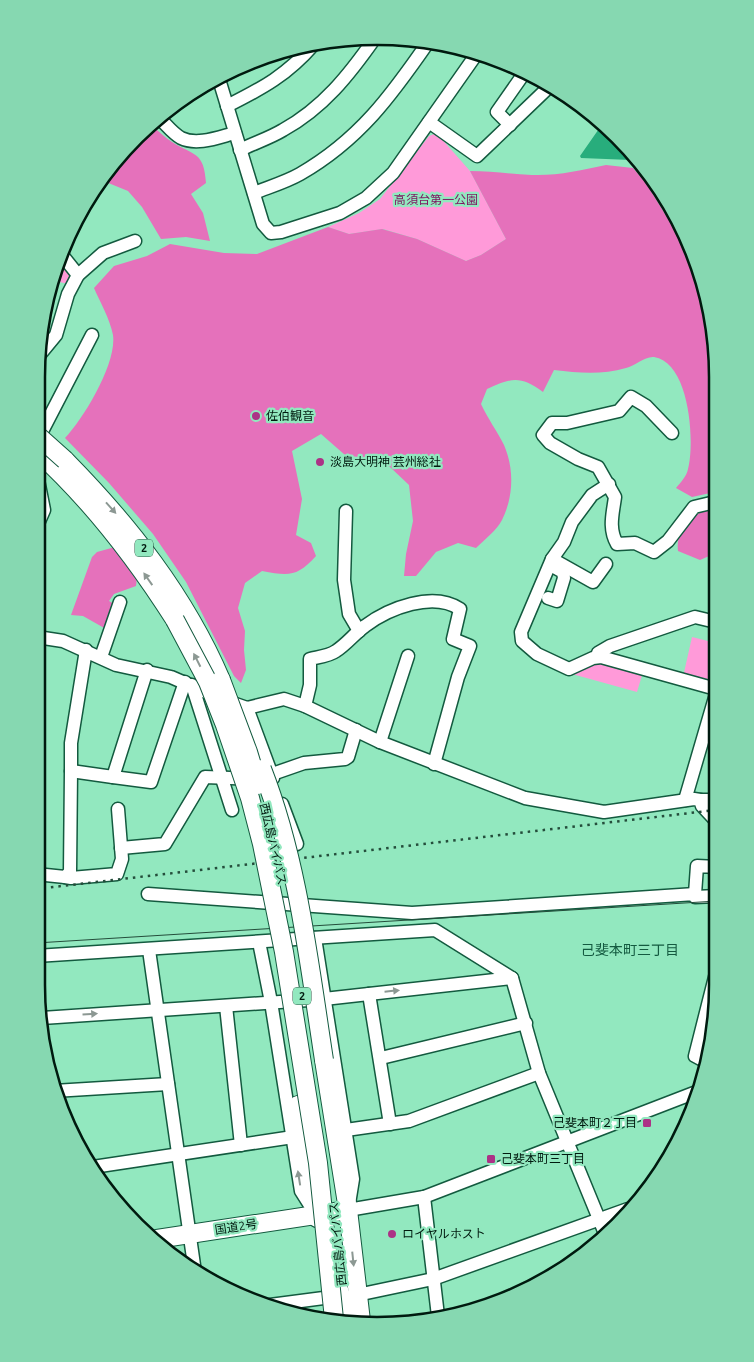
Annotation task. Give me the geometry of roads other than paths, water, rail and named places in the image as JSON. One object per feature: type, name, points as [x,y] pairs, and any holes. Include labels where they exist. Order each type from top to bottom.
[{"type":"highway","name":"西広島バイパス","points":[[45,445],[132,555],[175,620],[208,682],[241,770],[262,844],[284,952],[318,1163],[333,1314]]},
{"type":"highway","name":"西広島バイパス","points":[[45,456],[61,465],[120,518],[144,548],[187,612],[207,648],[248,752],[258,785],[284,893],[329,1162],[344,1315]]},
{"type":"highway","points":[[221,680],[260,764],[287,851],[307,951],[348,1210]]},
{"type":"highway","points":[[241,770],[240,793],[264,906],[316,1215]]},
{"type":"highway","name":"2","points":[[346,1315],[349,1295],[348,1210]]},
{"type":"highway","name":"国道2号","points":[[162,1238],[348,1210]]},
{"type":"highway","name":"2","points":[[316,1215],[359,1316]]},
{"type":"street","points":[[240,150],[282,131],[314,110],[352,70],[370,45]]},
{"type":"street","points":[[254,194],[298,175],[342,147],[369,122],[390,97],[424,49]]},
{"type":"street","points":[[227,106],[269,86],[291,70],[307,52]]},
{"type":"street","points":[[220,84],[263,224],[270,233],[281,232],[340,213],[366,198],[393,173],[473,59]]},
{"type":"street","points":[[510,124],[497,112],[521,78]]},
{"type":"street","points":[[429,122],[477,156],[545,90]]},
{"type":"street","points":[[164,123],[181,138],[188,141],[197,142],[235,133]]},
{"type":"street","points":[[47,346],[56,335],[68,294],[78,275],[103,253],[135,241]]},
{"type":"street","points":[[66,260],[78,275]]},
{"type":"street","points":[[45,425],[92,335]]},
{"type":"street","points":[[672,433],[646,406],[631,397],[619,411],[567,423],[552,423],[543,436],[550,443],[571,455],[598,467],[615,497],[611,517],[612,531],[617,544],[635,542],[652,552],[668,541],[694,507],[709,503]]},
{"type":"street","points":[[609,484],[592,495],[572,522],[564,542],[550,562],[521,632],[522,641],[537,654],[569,669],[597,657],[709,687]]},
{"type":"street","points":[[346,511],[344,580],[349,614],[359,631]]},
{"type":"street","points":[[550,562],[592,582],[606,564]]},
{"type":"street","points":[[548,598],[557,601],[564,578],[563,572],[550,562]]},
{"type":"street","points":[[101,657],[120,602]]},
{"type":"street","points":[[305,706],[310,685],[310,659],[335,652],[359,631],[396,609],[441,602],[451,604],[460,609],[453,639],[470,646],[458,677],[434,764]]},
{"type":"street","points":[[597,657],[598,653],[610,646],[695,617],[709,620]]},
{"type":"street","points":[[45,638],[64,641],[116,664],[147,670],[247,708],[284,699],[305,706],[380,742],[525,798],[604,812],[685,800],[709,800]]},
{"type":"street","points":[[65,877],[70,872],[71,743],[86,650]]},
{"type":"street","points":[[380,742],[408,656]]},
{"type":"street","points":[[113,777],[147,670]]},
{"type":"street","points":[[71,771],[151,782],[188,684]]},
{"type":"street","points":[[188,684],[223,777],[232,810]]},
{"type":"street","points":[[247,708],[297,844]]},
{"type":"street","points":[[685,800],[709,718]]},
{"type":"street","points":[[121,848],[164,845],[205,777],[258,779],[272,776],[304,763],[347,758],[356,730]]},
{"type":"street","points":[[700,800],[702,806],[709,814]]},
{"type":"street","points":[[45,875],[72,878],[117,874],[122,859],[118,809]]},
{"type":"street","points":[[695,894],[697,866],[709,867]]},
{"type":"street","points":[[148,894],[412,913],[695,894],[695,897],[709,896]]},
{"type":"street","points":[[45,956],[435,930],[512,978],[539,1073],[603,1228]]},
{"type":"street","points":[[315,938],[353,1179],[348,1210],[424,1197],[690,1095]]},
{"type":"street","points":[[259,942],[271,1002],[301,1191],[316,1215]]},
{"type":"street","points":[[149,950],[193,1261]]},
{"type":"street","points":[[47,1018],[324,999],[512,978]]},
{"type":"street","points":[[369,994],[381,1058],[390,1124]]},
{"type":"street","points":[[701,1059],[695,1056],[708,1004]]},
{"type":"street","points":[[226,1006],[240,1145]]},
{"type":"street","points":[[381,1058],[526,1023]]},
{"type":"street","points":[[346,1130],[408,1121],[539,1073]]},
{"type":"street","points":[[62,1090],[168,1084]]},
{"type":"street","points":[[99,1166],[293,1137]]},
{"type":"street","points":[[424,1197],[437,1312]]},
{"type":"street","points":[[285,1304],[349,1295],[433,1279],[619,1213]]},
{"type":"tram line","points":[[45,942],[709,901]]},
{"type":"railway","points":[[45,888],[709,811]]},
{"type":"place","name":"佐伯観音","points":[[256,416]]},
{"type":"place","name":"淡島大明神 芸州総社","points":[[320,462]]},
{"type":"place","name":"己斐本町２丁目","points":[[647,1123]]},
{"type":"place","name":"己斐本町三丁目","points":[[491,1159]]},
{"type":"place","name":"ロイヤルホスト","points":[[392,1234]]},
{"type":"district","name":"己斐本町三丁目","points":[[630,950]]},
{"type":"park label","name":"高須台第一公園","points":[[436,200]]}]
